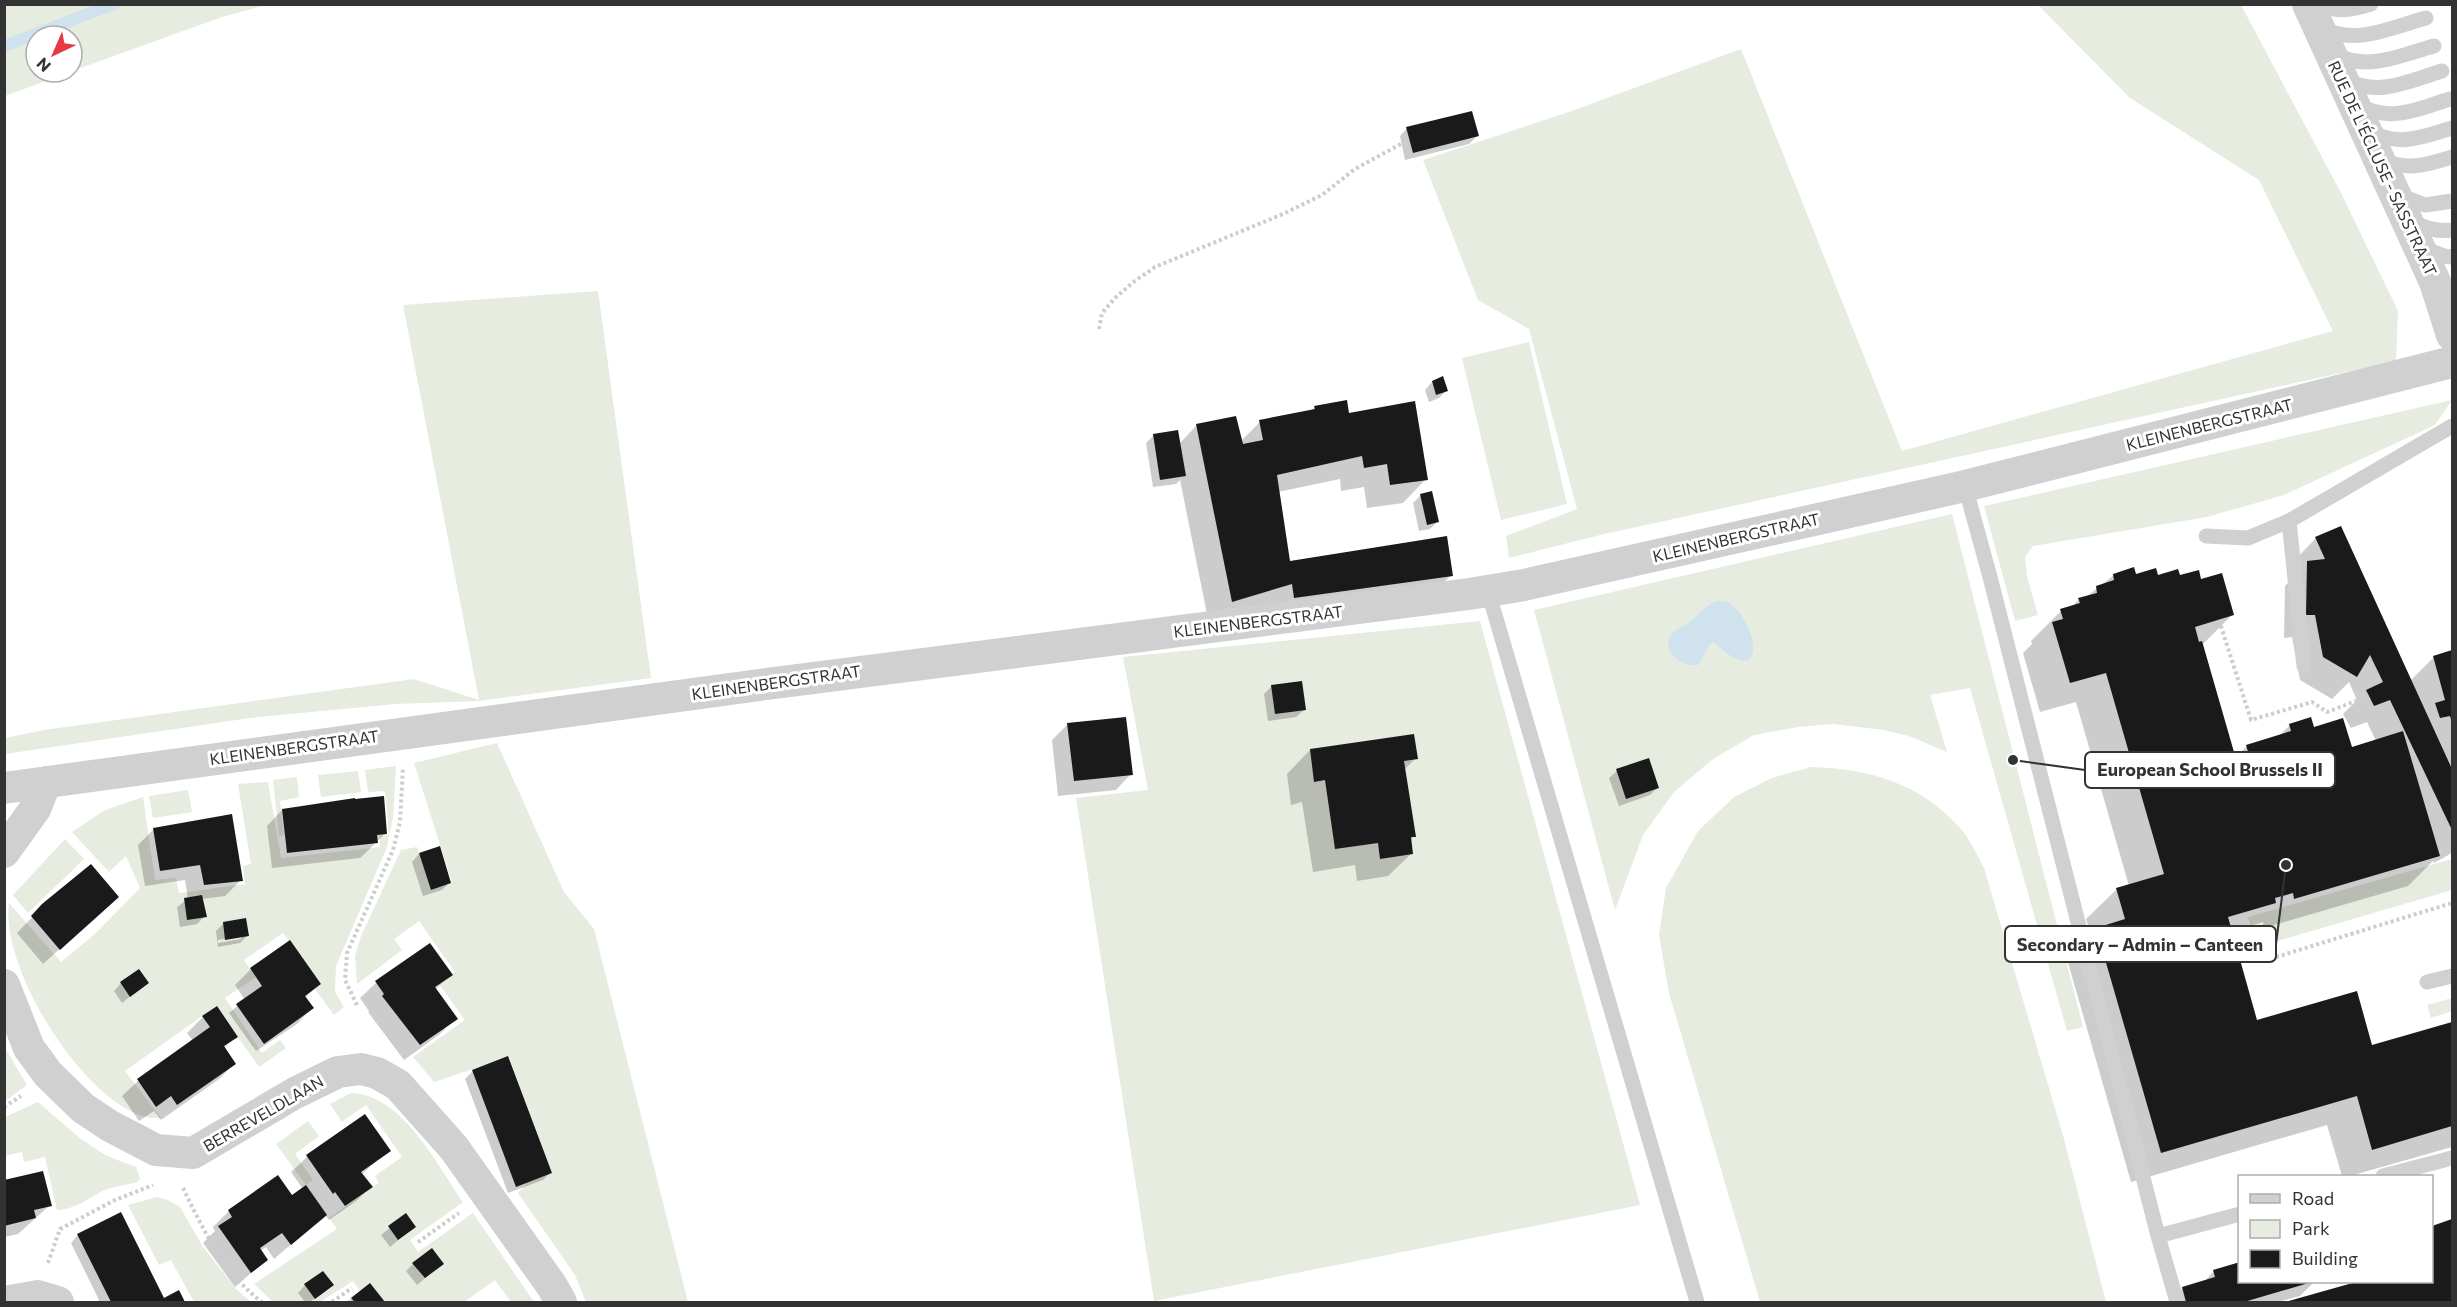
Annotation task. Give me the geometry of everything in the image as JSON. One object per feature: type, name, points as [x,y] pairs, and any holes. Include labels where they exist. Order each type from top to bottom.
[{"type":"street","name":"RUE DE L'ÉCLUSE - SASSTRAAT","points":[[2333,56],[2436,282],[2452,335]]},
{"type":"street","name":"KLEINENBERGSTRAAT","points":[[4,788],[414,730],[1524,585],[1965,486],[2452,362]]},
{"type":"street","points":[[4,852],[35,809],[46,782]]},
{"type":"street","name":"BERREVELDLAAN","points":[[4,985],[29,1048],[48,1074],[83,1108],[110,1126],[156,1150],[193,1153],[295,1093],[338,1072],[361,1069],[377,1073],[398,1085],[454,1148],[561,1302]]},
{"type":"street","points":[[4,1302],[48,1299]]},
{"type":"lane","points":[[2371,4],[2343,11],[2331,10],[2333,56],[2383,137],[2403,141],[2452,129]]},
{"type":"lane","points":[[2333,56],[2344,36],[2361,36],[2426,18]]},
{"type":"lane","points":[[2333,56],[2366,63],[2434,46]]},
{"type":"lane","points":[[2333,56],[2357,85],[2377,89],[2442,71]]},
{"type":"lane","points":[[2333,56],[2369,111],[2390,115],[2450,99]]},
{"type":"lane","points":[[2378,156],[2391,163],[2412,168],[2452,157]]},
{"type":"lane","points":[[2406,218],[2414,202],[2425,205],[2452,201]]},
{"type":"lane","points":[[2406,218],[2424,228],[2437,231],[2452,230]]},
{"type":"lane","points":[[2406,218],[2434,253],[2452,257]]},
{"type":"lane","points":[[2206,536],[2248,538],[2289,521],[2452,426]]},
{"type":"lane","points":[[1965,486],[2177,1302]]},
{"type":"lane","points":[[2289,521],[2304,666]]},
{"type":"lane","points":[[1488,591],[1697,1302]]},
{"type":"lane","points":[[2427,982],[2452,976]]},
{"type":"lane","points":[[2387,1175],[2452,1158]]},
{"type":"lane","points":[[2158,1236],[2238,1215]]},
{"type":"path","points":[[1099,329],[1102,313],[1115,298],[1155,267],[1283,214],[1322,195],[1355,169],[1401,144]]},
{"type":"path","points":[[2219,620],[2251,720],[2312,702],[2327,712],[2369,696]]},
{"type":"path","points":[[357,1005],[345,980],[347,953],[393,850],[400,822],[403,760]]},
{"type":"path","points":[[2276,957],[2452,903]]},
{"type":"path","points":[[179,1181],[209,1240],[251,1295],[261,1302]]},
{"type":"path","points":[[48,1299],[60,1229],[116,1200],[144,1191]]},
{"type":"path","points":[[418,1242],[463,1211]]},
{"type":"path","points":[[332,1302],[352,1288]]},
{"type":"green space","points":[[5,4],[266,5],[222,17],[84,67],[84,24],[24,24],[24,84],[38,84],[5,96]]},
{"type":"green space","points":[[2038,5],[2241,5],[2341,193],[2398,311],[2396,361],[1600,535],[1509,558],[1506,536],[1577,509],[1529,329],[1478,300],[1423,160],[1566,113],[1741,49],[1902,451],[2333,331],[2259,180],[2130,98]]},
{"type":"green space","points":[[598,291],[651,678],[479,701],[395,704],[250,718],[5,754],[5,738],[44,730],[414,679],[479,700],[403,305]]},
{"type":"green space","points":[[1529,342],[1567,504],[1501,520],[1462,358]]},
{"type":"green space","points":[[2452,400],[2435,425],[2284,495],[2207,517],[2033,546],[2025,557],[2027,576],[2038,615],[2015,621],[1984,506]]},
{"type":"green space","points":[[1952,514],[2083,1027],[2067,1031],[1970,688],[1930,695],[1947,752],[1909,736],[1884,730],[1833,724],[1798,727],[1754,735],[1713,759],[1674,792],[1643,835],[1615,910],[1534,610]]},
{"type":"green space","points":[[1480,621],[1640,1205],[1154,1301],[1076,798],[1148,790],[1123,657]]},
{"type":"green space","points":[[497,743],[564,892],[594,929],[688,1302],[586,1302],[575,1275],[518,1193],[528,1182],[552,1173],[509,1057],[434,1082],[413,1057],[465,1020],[439,984],[455,972],[419,921],[394,939],[402,950],[357,984],[355,956],[361,936],[401,850],[417,847],[431,890],[452,882],[414,763]]},
{"type":"green space","points":[[396,766],[393,817],[387,847],[336,966],[335,992],[344,1007],[334,1015],[315,989],[321,984],[283,933],[244,960],[256,977],[225,998],[262,1053],[280,1040],[286,1048],[259,1067],[216,1006],[125,1071],[161,1118],[142,1116],[118,1104],[94,1083],[70,1057],[49,1026],[17,960],[10,930],[9,903],[61,962],[95,934],[140,888],[126,856],[109,872],[72,832],[105,810],[143,797],[155,880],[176,878],[179,893],[245,884],[243,866],[251,864],[238,784],[268,782],[281,858],[380,847],[380,836],[389,835],[385,791],[368,792],[365,770]]},
{"type":"green space","points":[[1811,767],[1874,775],[1911,789],[1945,813],[1964,832],[1973,847],[1984,868],[2064,1139],[2106,1302],[1760,1302],[1669,993],[1659,935],[1666,888],[1698,831],[1734,797],[1772,778]]},
{"type":"green space","points":[[358,771],[361,792],[321,797],[318,775]]},
{"type":"green space","points":[[297,777],[299,797],[280,801],[284,835],[279,836],[273,780]]},
{"type":"green space","points":[[188,790],[192,812],[153,818],[149,796]]},
{"type":"green space","points":[[65,839],[84,859],[28,913],[13,895]]},
{"type":"green space","points":[[2452,859],[2452,890],[2257,947],[2248,917]]},
{"type":"green space","points":[[2452,998],[2452,1011],[2431,1018],[2427,1005]]},
{"type":"green space","points":[[7,1051],[27,1085],[5,1101],[4,1052]]},
{"type":"green space","points":[[351,1093],[369,1096],[386,1105],[402,1118],[430,1152],[463,1202],[410,1240],[418,1252],[473,1213],[534,1302],[511,1302],[495,1280],[464,1302],[345,1302],[360,1291],[353,1281],[320,1302],[273,1302],[254,1284],[337,1229],[329,1218],[379,1183],[375,1176],[402,1157],[366,1105],[342,1122],[330,1104]]},
{"type":"green space","points":[[38,1102],[81,1139],[107,1156],[136,1167],[140,1179],[137,1182],[112,1187],[71,1208],[57,1210],[45,1157],[24,1162],[22,1152],[5,1156],[5,1117]]},
{"type":"green space","points":[[308,1121],[319,1136],[295,1154],[313,1180],[306,1185],[276,1144]]},
{"type":"green space","points":[[157,1197],[180,1207],[203,1247],[237,1290],[251,1302],[194,1302],[171,1260],[159,1265],[128,1205]]},
{"type":"water","points":[[1724,601],[1741,614],[1747,625],[1753,648],[1752,656],[1747,660],[1737,659],[1713,642],[1698,665],[1685,664],[1674,656],[1668,645],[1673,633],[1689,623],[1709,605]]},
{"type":"building","points":[[1472,111],[1479,136],[1413,153],[1406,127]]},
{"type":"building","points":[[1443,376],[1448,391],[1436,395],[1432,381]]},
{"type":"building","points":[[1347,400],[1349,413],[1415,401],[1428,480],[1390,485],[1387,464],[1364,468],[1362,456],[1277,475],[1290,561],[1447,536],[1453,576],[1294,598],[1292,584],[1232,602],[1196,424],[1236,416],[1243,444],[1263,440],[1259,420]]},
{"type":"building","points":[[1178,430],[1186,476],[1160,480],[1153,434]]},
{"type":"building","points":[[1432,491],[1439,522],[1427,525],[1420,494]]},
{"type":"building","points":[[2341,526],[2452,769],[2452,830],[2390,700],[2374,706],[2366,690],[2383,682],[2370,655],[2357,677],[2323,657],[2315,615],[2306,615],[2307,561],[2325,559],[2315,537]]},
{"type":"building","points":[[2134,567],[2136,574],[2156,568],[2158,575],[2178,569],[2180,575],[2199,570],[2201,579],[2222,573],[2234,615],[2195,627],[2199,642],[2202,641],[2236,759],[2249,755],[2246,745],[2291,731],[2289,724],[2311,717],[2314,727],[2343,718],[2352,747],[2403,731],[2440,856],[2294,899],[2293,893],[2275,898],[2276,903],[2228,917],[2257,1020],[2357,991],[2372,1045],[2452,1022],[2452,1126],[2372,1150],[2357,1096],[2161,1153],[2096,928],[2125,919],[2116,888],[2164,874],[2106,673],[2070,683],[2052,622],[2063,619],[2060,609],[2080,603],[2078,598],[2097,593],[2096,586],[2114,580],[2113,574]]},
{"type":"building","points":[[2452,650],[2452,723],[2450,716],[2440,718],[2435,703],[2445,700],[2433,656]]},
{"type":"building","points":[[1302,681],[1306,710],[1275,714],[1271,685]]},
{"type":"building","points":[[1126,717],[1133,775],[1074,781],[1067,723]]},
{"type":"building","points":[[1414,734],[1418,759],[1404,761],[1416,837],[1411,837],[1413,854],[1380,859],[1378,843],[1335,849],[1325,780],[1314,782],[1310,749]]},
{"type":"building","points":[[1649,758],[1659,788],[1626,799],[1616,769]]},
{"type":"building","points":[[384,796],[387,834],[377,835],[378,843],[287,853],[282,809]]},
{"type":"building","points":[[232,814],[243,881],[204,885],[200,865],[160,871],[153,828]]},
{"type":"building","points":[[440,846],[451,883],[431,890],[419,853]]},
{"type":"building","points":[[91,864],[119,897],[60,950],[31,916],[42,904]]},
{"type":"building","points":[[202,895],[207,917],[187,920],[184,898]]},
{"type":"building","points":[[246,918],[249,936],[225,940],[223,922]]},
{"type":"building","points":[[290,940],[321,984],[305,996],[314,1008],[264,1044],[236,1004],[262,986],[250,968]]},
{"type":"building","points":[[430,943],[453,975],[435,987],[458,1019],[420,1045],[382,996],[384,994],[375,981]]},
{"type":"building","points":[[139,969],[149,983],[130,997],[120,982]]},
{"type":"building","points":[[217,1006],[238,1037],[224,1046],[236,1064],[177,1105],[171,1096],[156,1107],[137,1079],[210,1027],[202,1016]]},
{"type":"building","points":[[508,1056],[552,1173],[516,1187],[472,1070]]},
{"type":"building","points":[[365,1114],[391,1151],[361,1172],[373,1187],[345,1206],[335,1192],[333,1194],[306,1155]]},
{"type":"building","points":[[43,1171],[52,1206],[34,1210],[36,1218],[4,1226],[4,1180]]},
{"type":"building","points":[[278,1175],[292,1195],[306,1185],[327,1215],[291,1245],[282,1233],[260,1248],[268,1260],[251,1273],[218,1226],[232,1217],[228,1210]]},
{"type":"building","points":[[121,1212],[164,1298],[179,1290],[185,1302],[111,1302],[77,1234]]},
{"type":"building","points":[[406,1213],[416,1227],[398,1240],[388,1226]]},
{"type":"building","points":[[2452,1219],[2452,1302],[2285,1302],[2352,1283],[2433,1283],[2433,1226]]},
{"type":"building","points":[[432,1248],[444,1264],[425,1278],[412,1263]]},
{"type":"building","points":[[2238,1263],[2238,1283],[2309,1283],[2244,1302],[2186,1302],[2182,1287],[2215,1277],[2213,1270]]},
{"type":"building","points":[[323,1271],[334,1285],[315,1299],[304,1284]]},
{"type":"building","points":[[370,1283],[385,1302],[355,1302],[351,1298]]},
{"type":"waterway","points":[[4,46],[114,4]]},
{"type":"place","name":"European School Brussels II","points":[[2013,760]]},
{"type":"place","name":"Secondary – Admin – Canteen","points":[[2286,865]]}]
